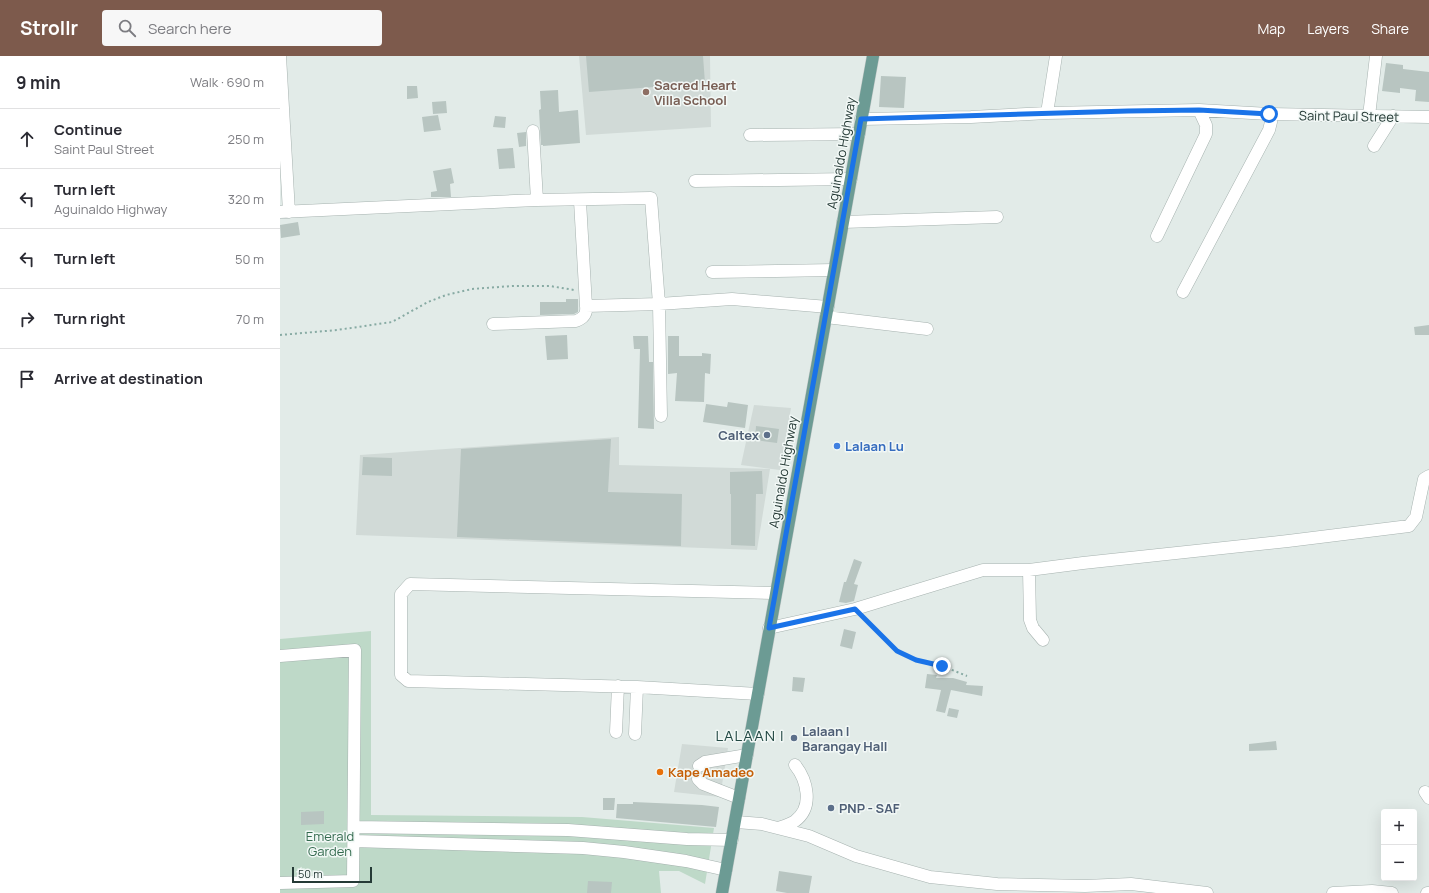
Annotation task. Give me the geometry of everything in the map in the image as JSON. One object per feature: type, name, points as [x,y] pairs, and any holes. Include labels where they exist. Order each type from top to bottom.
[{"type":"main road","name":"Aguinaldo Highway","points":[[722,893],[873,56]]},
{"type":"street","points":[[280,56],[284,212],[537,200],[580,201],[651,198],[659,304],[661,416]]},
{"type":"street","points":[[1047,113],[1056,56]]},
{"type":"street","points":[[1369,116],[1376,56]]},
{"type":"street","name":"Saint Paul Street","points":[[861,119],[1199,110],[1269,114],[1429,117]]},
{"type":"street","points":[[1157,236],[1206,134],[1206,125],[1199,110]]},
{"type":"street","points":[[1183,292],[1269,130],[1271,122],[1269,114]]},
{"type":"street","points":[[1374,146],[1393,116]]},
{"type":"street","points":[[533,131],[537,200]]},
{"type":"street","points":[[750,135],[859,134]]},
{"type":"street","points":[[695,181],[851,179]]},
{"type":"street","points":[[493,324],[576,321],[584,316],[587,311],[580,201]]},
{"type":"street","points":[[843,222],[997,217]]},
{"type":"street","points":[[712,272],[834,270]]},
{"type":"street","points":[[586,306],[659,304],[732,299],[827,312],[927,329]]},
{"type":"street","points":[[769,628],[855,609],[983,570],[1029,570],[1083,562],[1288,541],[1409,526],[1416,517],[1424,479],[1429,476]]},
{"type":"street","points":[[1029,570],[1030,620],[1033,628],[1043,640]]},
{"type":"street","points":[[758,694],[637,686],[408,681],[401,675],[401,594],[410,584],[775,593]]},
{"type":"street","points":[[280,656],[355,650],[353,881],[280,883]]},
{"type":"street","points":[[616,732],[618,686]]},
{"type":"street","points":[[635,734],[637,686]]},
{"type":"street","points":[[699,766],[705,762],[747,755]]},
{"type":"street","points":[[778,828],[796,821],[803,812],[806,804],[806,783],[801,772],[795,765]]},
{"type":"street","points":[[698,779],[703,784],[739,798]]},
{"type":"street","points":[[736,822],[762,824],[809,836],[856,856],[930,877],[997,884],[1085,886],[1131,884],[1207,893]]},
{"type":"street","points":[[354,827],[568,830],[687,839],[732,840]]},
{"type":"street","points":[[354,841],[583,848],[678,860],[726,870]]},
{"type":"street","points":[[1333,893],[1372,891],[1392,893]]},
{"type":"path","points":[[280,335],[337,330],[392,322],[428,302],[446,295],[472,289],[512,286],[550,286],[585,292]]},
{"type":"path","points":[[855,609],[897,651],[916,660],[942,666],[967,676]]},
{"type":"shaded area","name":"Sacred Heart Villa School","points":[[579,56],[710,56],[711,127],[586,135]]},
{"type":"shaded area","points":[[754,405],[791,408],[780,470],[741,465]]},
{"type":"shaded area","points":[[619,437],[619,465],[770,469],[757,550],[356,535],[360,455]]},
{"type":"shaded area","points":[[682,744],[728,748],[720,797],[674,792]]},
{"type":"green space","name":"Emerald Garden","points":[[371,631],[371,815],[582,817],[714,828],[705,884],[679,871],[659,871],[661,893],[280,893],[280,639]]},
{"type":"building","points":[[586,56],[703,56],[705,83],[589,92]]},
{"type":"building","points":[[1386,63],[1403,65],[1403,69],[1429,72],[1429,102],[1415,101],[1416,90],[1400,88],[1400,93],[1382,91]]},
{"type":"building","points":[[881,76],[906,77],[904,108],[879,107]]},
{"type":"building","points":[[407,86],[417,86],[418,98],[407,99]]},
{"type":"building","points":[[558,90],[559,112],[578,110],[580,143],[543,146],[541,145],[539,110],[541,109],[540,91]]},
{"type":"building","points":[[446,101],[447,113],[433,114],[432,102]]},
{"type":"building","points":[[438,115],[441,130],[424,132],[422,117]]},
{"type":"building","points":[[495,116],[506,117],[505,128],[493,127]]},
{"type":"building","points":[[526,132],[526,146],[519,147],[517,133]]},
{"type":"building","points":[[513,148],[515,168],[499,169],[497,149]]},
{"type":"building","points":[[451,168],[454,183],[450,184],[451,197],[431,197],[431,192],[437,191],[433,171]]},
{"type":"building","points":[[298,222],[300,235],[281,238],[280,225]]},
{"type":"building","points":[[566,299],[578,299],[578,312],[574,314],[540,315],[540,302],[566,302]]},
{"type":"building","points":[[1429,325],[1429,335],[1415,335],[1414,327]]},
{"type":"building","points":[[567,335],[568,359],[547,360],[545,336]]},
{"type":"building","points":[[633,336],[648,336],[649,362],[653,362],[654,429],[638,428],[640,349],[634,349]]},
{"type":"building","points":[[668,336],[679,336],[679,356],[702,356],[702,353],[711,354],[710,374],[705,373],[704,402],[675,401],[677,373],[668,374]]},
{"type":"building","points":[[728,402],[748,405],[745,428],[703,422],[706,404],[727,407]]},
{"type":"building","name":"Caltex","points":[[756,426],[779,429],[777,443],[755,440]]},
{"type":"building","points":[[611,439],[608,492],[682,494],[681,546],[457,537],[461,449]]},
{"type":"building","points":[[363,457],[392,458],[392,476],[362,475]]},
{"type":"building","points":[[762,471],[763,494],[756,494],[755,546],[731,545],[730,472]]},
{"type":"building","points":[[854,559],[862,562],[854,584],[858,585],[854,601],[846,603],[839,602],[844,582],[846,582]]},
{"type":"building","points":[[844,629],[856,632],[852,649],[840,646]]},
{"type":"building","points":[[927,674],[937,675],[936,678],[953,678],[967,682],[966,685],[983,686],[982,696],[951,690],[945,713],[936,711],[941,690],[925,688]]},
{"type":"building","points":[[793,677],[805,678],[803,692],[792,691]]},
{"type":"building","points":[[949,708],[959,710],[957,718],[947,716]]},
{"type":"building","points":[[1276,741],[1277,750],[1249,751],[1249,744]]},
{"type":"building","points":[[603,798],[615,798],[614,810],[603,810]]},
{"type":"building","points":[[633,802],[719,807],[716,827],[616,818],[617,804],[633,804]]},
{"type":"building","points":[[324,811],[324,824],[301,825],[301,812]]},
{"type":"building","points":[[779,871],[812,876],[809,893],[787,893],[776,891]]},
{"type":"building","points":[[588,881],[612,882],[611,893],[587,893]]},
{"type":"place","name":"Sacred Heart Villa School","points":[[646,92]]},
{"type":"place","name":"Caltex","points":[[767,435]]},
{"type":"place","name":"Lalaan Lu","points":[[837,446]]},
{"type":"place","name":"Lalaan I Barangay Hall","points":[[794,738]]},
{"type":"place","name":"Kape Amadeo","points":[[660,772]]},
{"type":"place","name":"PNP - SAF","points":[[831,808]]},
{"type":"district","name":"LALAAN I","points":[[750,735]]},
{"type":"route","points":[[942,666],[916,660],[897,651],[855,609],[769,628],[861,119],[1199,110],[1269,114]]}]
